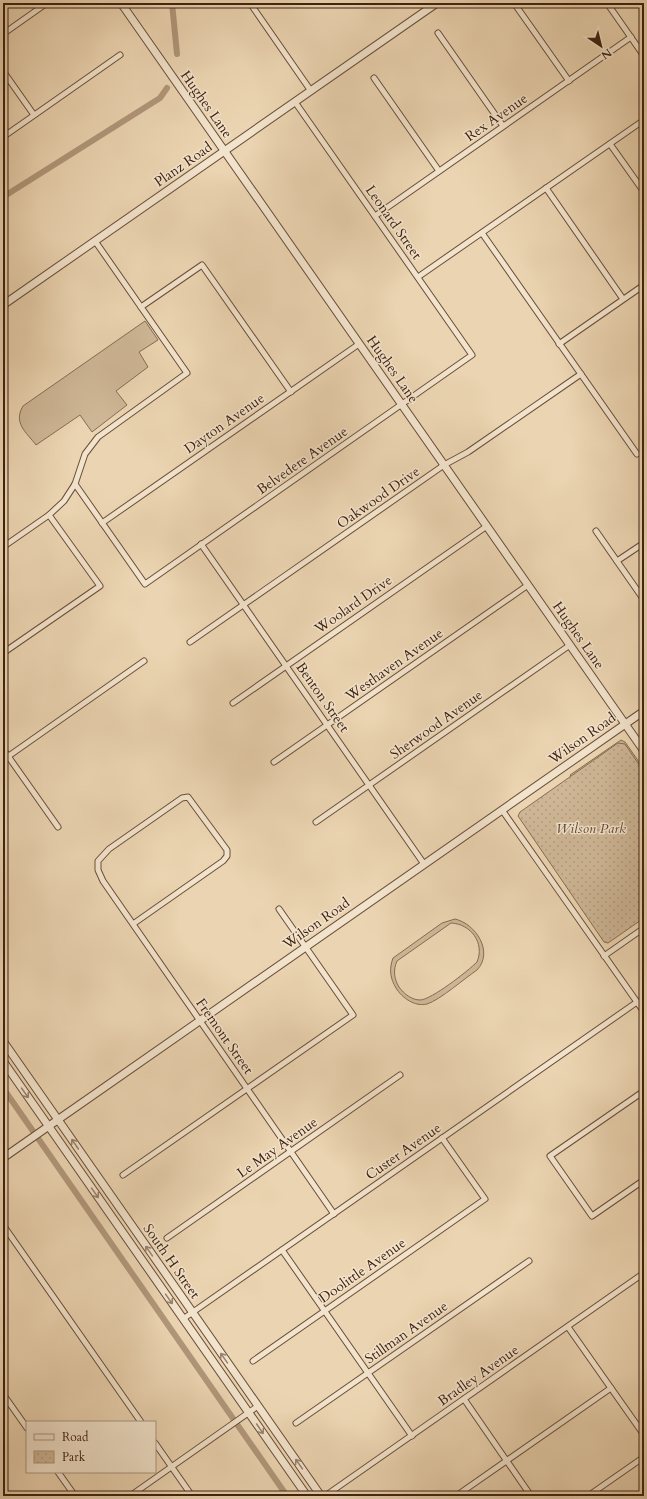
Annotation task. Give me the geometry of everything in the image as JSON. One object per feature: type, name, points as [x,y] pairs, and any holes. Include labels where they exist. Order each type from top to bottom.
[{"type":"street","points":[[3,34],[47,3]]},
{"type":"street","name":"Hughes Lane","points":[[121,3],[644,751]]},
{"type":"street","points":[[250,3],[311,91]]},
{"type":"street","name":"Planz Road","points":[[3,305],[437,3]]},
{"type":"street","points":[[514,3],[569,81]]},
{"type":"street","points":[[607,3],[644,56]]},
{"type":"street","points":[[438,34],[503,126]]},
{"type":"street","name":"Rex Avenue","points":[[375,216],[631,37]]},
{"type":"street","points":[[3,137],[120,55]]},
{"type":"street","points":[[3,71],[34,116]]},
{"type":"street","points":[[374,78],[439,171]]},
{"type":"street","name":"Leonard Street","points":[[295,102],[472,355]]},
{"type":"street","points":[[418,278],[644,120]]},
{"type":"street","points":[[610,144],[644,192]]},
{"type":"street","points":[[546,188],[623,299]]},
{"type":"street","points":[[482,233],[637,454]]},
{"type":"street","points":[[3,547],[49,515],[64,501],[75,484],[85,454],[98,437],[187,373],[95,241]]},
{"type":"street","points":[[141,307],[202,265],[290,392]]},
{"type":"street","points":[[559,344],[644,285]]},
{"type":"street","name":"Dayton Avenue","points":[[102,523],[359,344]]},
{"type":"street","name":"Belvedere Avenue","points":[[102,523],[145,584],[472,355]]},
{"type":"street","name":"Oakwood Drive","points":[[190,642],[444,465],[468,452],[581,374]]},
{"type":"street","points":[[75,484],[102,523]]},
{"type":"street","points":[[3,654],[100,586],[49,515]]},
{"type":"street","name":"Woolard Drive","points":[[233,703],[486,526]]},
{"type":"street","points":[[596,531],[644,600]]},
{"type":"street","points":[[617,561],[644,543]]},
{"type":"street","name":"Benton Street","points":[[201,544],[424,864]]},
{"type":"street","name":"Westhaven Avenue","points":[[274,762],[528,585]]},
{"type":"street","name":"Sherwood Avenue","points":[[316,822],[570,645]]},
{"type":"street","points":[[5,758],[144,661]]},
{"type":"street","name":"Wilson Road","points":[[3,1158],[644,711]]},
{"type":"street","points":[[3,750],[5,758],[58,827]]},
{"type":"street","name":"Fremont Street","points":[[133,924],[223,861],[227,856],[227,850],[191,800],[185,797],[109,849],[98,861],[98,870],[103,881],[199,1021],[334,1214]]},
{"type":"street","points":[[502,810],[644,1012]]},
{"type":"street","points":[[123,1175],[353,1015],[279,909]]},
{"type":"street","points":[[604,956],[644,928]]},
{"type":"street","name":"Custer Avenue","points":[[183,1319],[637,1002]]},
{"type":"street","name":"South H Street","points":[[3,1041],[321,1496]]},
{"type":"street","name":"South H Street","points":[[3,1061],[307,1496]]},
{"type":"street","name":"Le May Avenue","points":[[167,1238],[400,1075]]},
{"type":"street","points":[[644,1091],[550,1156],[592,1216],[644,1180]]},
{"type":"street","name":"Doolittle Avenue","points":[[253,1361],[485,1199],[442,1138]]},
{"type":"street","points":[[3,1225],[140,1421]]},
{"type":"street","points":[[282,1250],[412,1436]]},
{"type":"street","name":"Stillman Avenue","points":[[296,1423],[529,1261]]},
{"type":"street","name":"Bradley Avenue","points":[[325,1496],[644,1273]]},
{"type":"street","points":[[568,1327],[644,1435]]},
{"type":"street","points":[[456,1496],[611,1388]]},
{"type":"street","points":[[3,1394],[26,1427]]},
{"type":"street","points":[[464,1399],[531,1496]]},
{"type":"street","points":[[130,1496],[258,1406]]},
{"type":"street","points":[[156,1443],[192,1496]]},
{"type":"street","points":[[588,1496],[644,1457]]},
{"type":"street","points":[[59,1473],[75,1496]]},
{"type":"green space","points":[[145,321],[158,340],[139,352],[148,367],[116,391],[127,405],[92,432],[80,415],[36,445],[22,427],[20,422],[19,417],[23,406]]},
{"type":"green space","points":[[621,740],[625,742],[644,769],[644,773],[573,779],[570,775]]},
{"type":"green space","name":"Wilson Park","points":[[618,743],[625,744],[644,772],[644,918],[608,943],[604,942],[518,816],[520,812]]},
{"type":"green space","points":[[455,919],[463,922],[476,933],[483,947],[484,955],[482,963],[477,970],[439,998],[422,1005],[414,1003],[405,998],[394,984],[391,977],[393,958],[442,923]],"holes":[[[451,923],[458,924],[470,931],[478,942],[479,955],[477,962],[458,978],[425,999],[414,999],[408,996],[401,990],[396,981],[395,971],[397,961]]]},
{"type":"waterway","points":[[172,3],[177,54]]},
{"type":"waterway","points":[[3,197],[160,98],[167,88]]},
{"type":"waterway","points":[[3,1088],[287,1496]]}]
